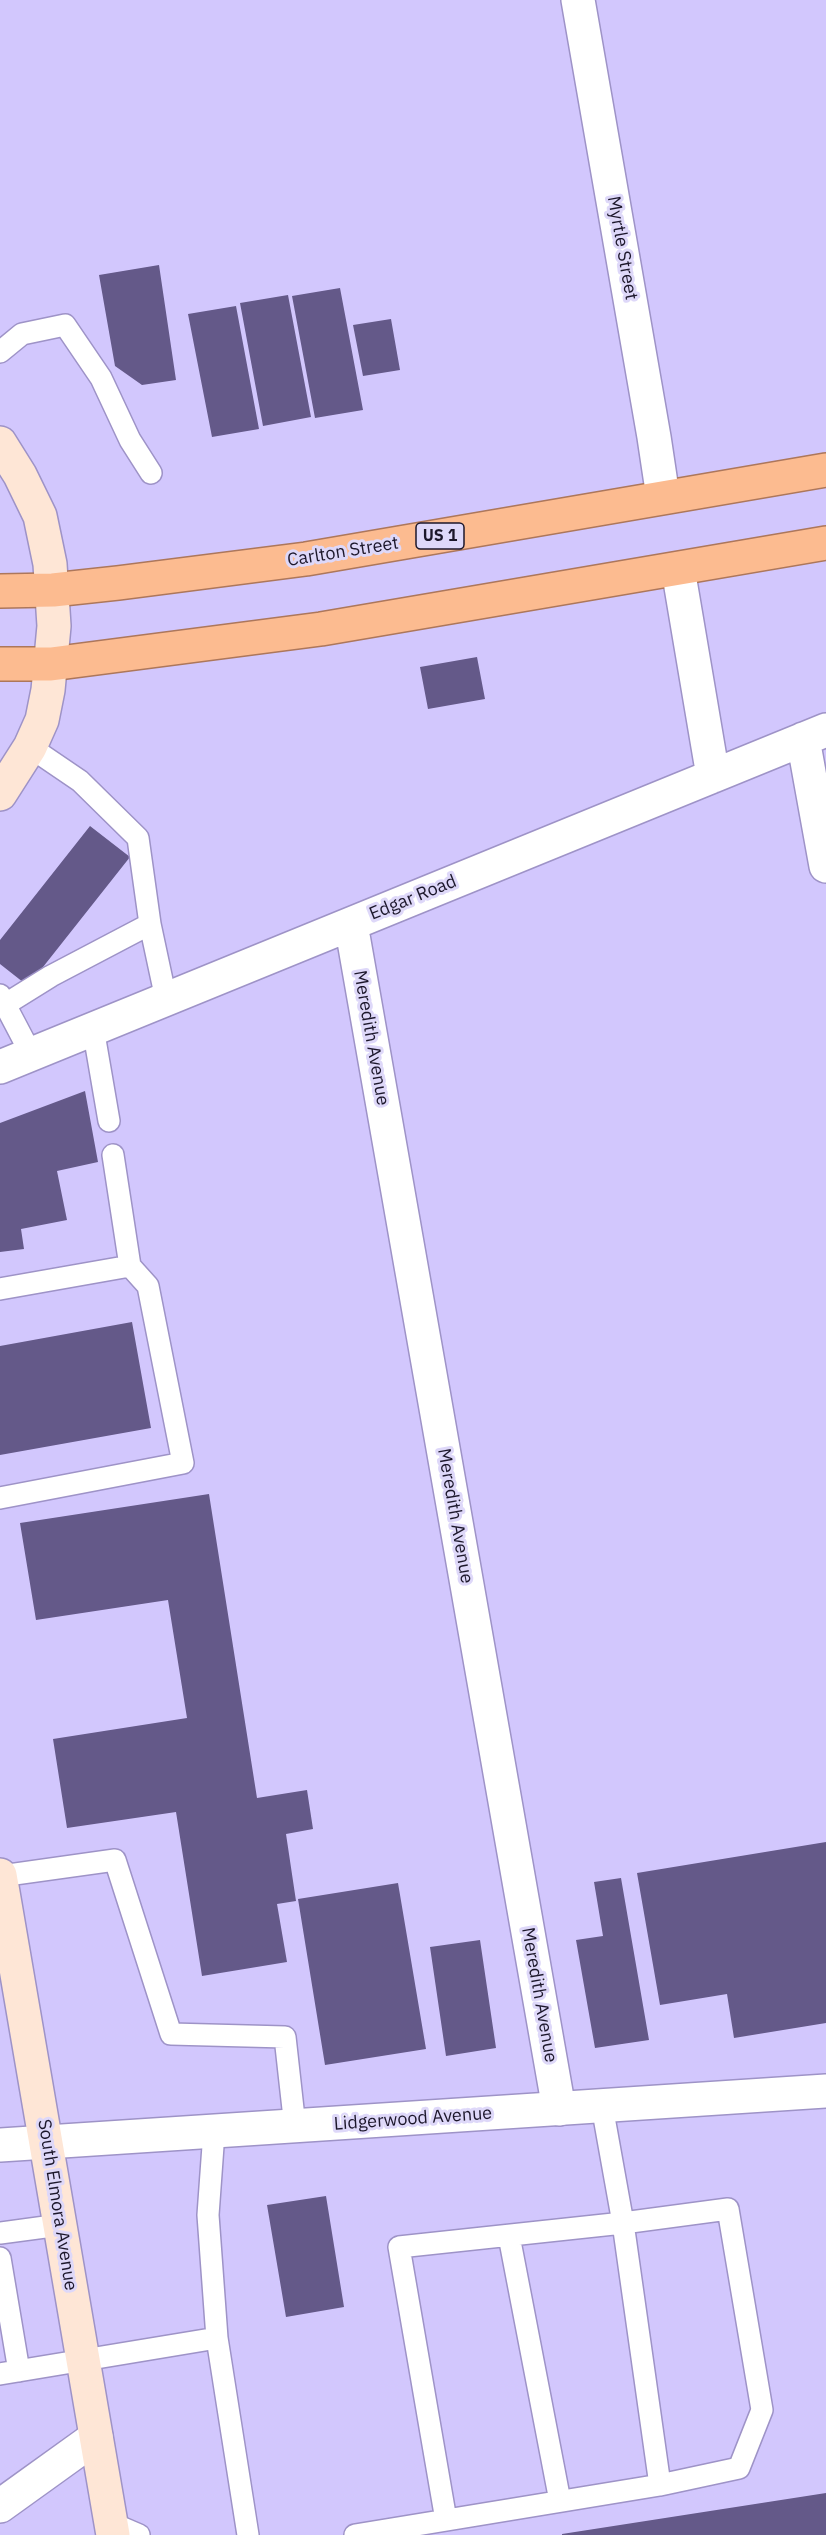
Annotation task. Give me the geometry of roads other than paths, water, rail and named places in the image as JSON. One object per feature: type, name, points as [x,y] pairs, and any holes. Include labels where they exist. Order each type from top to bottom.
[{"type":"highway","name":"Carlton Street","points":[[0,591],[53,590],[218,572],[826,470]]},
{"type":"highway","points":[[0,664],[51,664],[321,629],[826,543]]},
{"type":"main road","points":[[0,443],[20,475],[39,516],[45,536],[53,590],[54,626],[51,664],[42,720],[30,747],[0,794]]},
{"type":"main road","name":"South Elmora Avenue","points":[[0,1876],[96,2437],[121,2531]]},
{"type":"street","name":"Myrtle Street","points":[[578,0],[663,497]]},
{"type":"street","points":[[678,569],[713,776]]},
{"type":"street","points":[[815,735],[826,866]]},
{"type":"street","name":"Edgar Road","points":[[0,1067],[815,735]]},
{"type":"street","name":"Meredith Avenue","points":[[351,924],[558,2109]]},
{"type":"street","name":"Lidgerwood Avenue","points":[[0,2145],[826,2091]]},
{"type":"street","points":[[0,2506],[96,2437]]},
{"type":"lane","points":[[0,352],[22,334],[65,325],[101,378],[130,440],[151,473]]},
{"type":"lane","points":[[30,747],[80,781],[138,838],[150,924],[165,999]]},
{"type":"lane","points":[[31,1054],[3,999],[150,924]]},
{"type":"lane","points":[[93,1028],[109,1121]]},
{"type":"lane","points":[[0,1498],[183,1462],[148,1286],[130,1266],[113,1155]]},
{"type":"lane","points":[[0,1289],[130,1266]]},
{"type":"lane","points":[[0,1876],[115,1860],[171,2034],[285,2037],[295,2127]]},
{"type":"lane","points":[[602,2106],[623,2223],[660,2485]]},
{"type":"lane","points":[[214,2132],[208,2215],[217,2338],[248,2535]]},
{"type":"lane","points":[[355,2535],[660,2485],[739,2468],[762,2410],[728,2209],[623,2223],[399,2247],[446,2520]]},
{"type":"lane","points":[[0,2233],[60,2225]]},
{"type":"lane","points":[[509,2236],[560,2501]]},
{"type":"lane","points":[[0,2258],[10,2372],[217,2338]]}]
